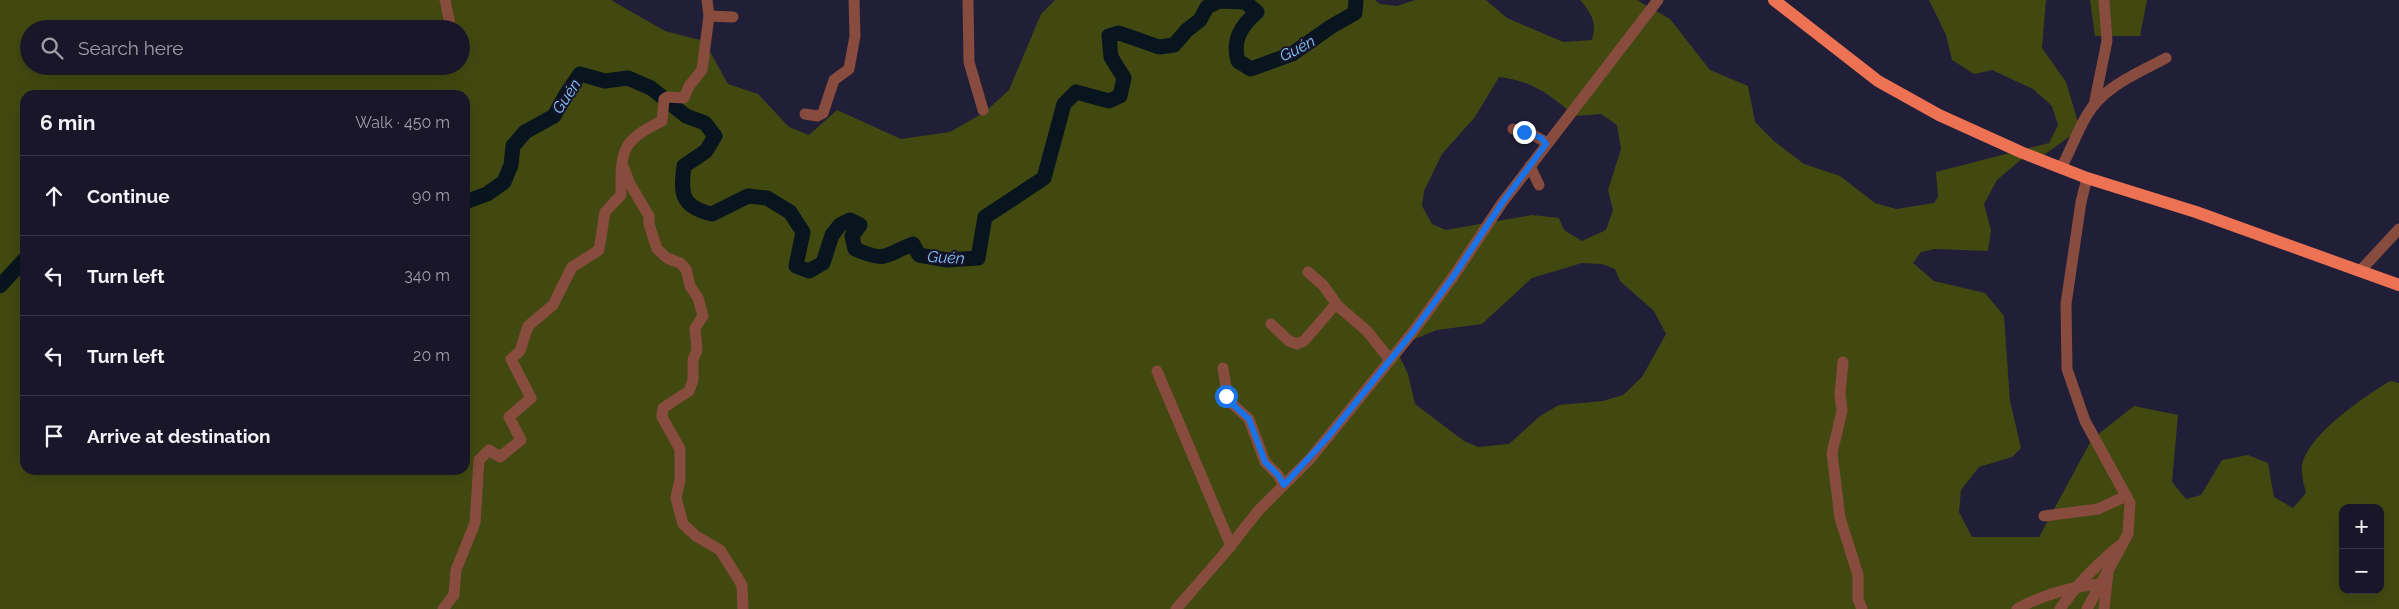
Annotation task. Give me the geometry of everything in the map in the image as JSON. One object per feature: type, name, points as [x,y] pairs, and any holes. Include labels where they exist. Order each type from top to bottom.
[{"type":"main road","points":[[1774,0],[1878,81],[1939,115],[2022,153],[2087,178],[2196,212],[2399,285]]},
{"type":"street","points":[[446,0],[449,20]]},
{"type":"street","points":[[443,609],[454,595],[456,570],[475,523],[479,460],[489,450],[500,457],[521,440],[509,418],[531,398],[511,359],[520,351],[528,326],[553,305],[572,267],[599,250],[605,212],[621,194],[621,160],[630,141],[662,122],[664,100],[667,97],[684,98],[689,86],[702,70],[709,16],[708,0]]},
{"type":"street","points":[[805,114],[817,116],[823,113],[834,80],[849,69],[855,36],[854,0]]},
{"type":"street","points":[[968,0],[970,67],[983,110]]},
{"type":"street","points":[[1176,609],[1231,546],[1258,511],[1327,438],[1390,360],[1453,277],[1502,203],[1658,0]]},
{"type":"street","points":[[2094,105],[2107,41],[2104,0]]},
{"type":"street","points":[[709,16],[733,17]]},
{"type":"street","points":[[2061,168],[2084,120],[2094,105],[2126,79],[2166,58]]},
{"type":"street","points":[[1513,129],[1530,133],[1546,144]]},
{"type":"street","points":[[621,160],[630,184],[649,216],[649,224],[657,249],[667,258],[680,263],[686,269],[690,286],[701,306],[703,316],[695,328],[698,345],[693,360],[693,380],[689,391],[663,408],[662,417],[680,449],[680,480],[676,498],[683,524],[723,554],[742,585],[743,609]]},
{"type":"street","points":[[1530,166],[1539,185]]},
{"type":"street","points":[[2087,178],[2081,202],[2066,304],[2067,369],[2085,420],[2130,503],[2130,518],[2124,542],[2099,584],[2087,609]]},
{"type":"street","points":[[2360,271],[2399,229]]},
{"type":"street","points":[[1308,272],[1323,285],[1336,304],[1367,331],[1390,360]]},
{"type":"street","points":[[1271,324],[1289,341],[1300,343],[1336,304]]},
{"type":"street","points":[[1843,362],[1840,394],[1842,411],[1832,453],[1840,518],[1858,575],[1858,599],[1862,609]]},
{"type":"street","points":[[1223,368],[1228,400],[1249,419],[1265,462],[1278,475],[1284,485]]},
{"type":"street","points":[[1157,371],[1231,546]]},
{"type":"street","points":[[2044,516],[2098,509],[2126,496]]},
{"type":"street","points":[[2060,609],[2074,588],[2090,571],[2124,542]]},
{"type":"street","points":[[2104,609],[2108,570]]},
{"type":"street","points":[[2017,609],[2040,598],[2074,588],[2099,584]]},
{"type":"green space","points":[[0,0],[611,0],[665,31],[704,41],[728,84],[758,94],[789,127],[809,135],[837,110],[901,139],[950,132],[985,112],[1009,90],[1041,14],[1055,0],[1375,0],[1380,4],[1397,6],[1415,0],[1486,0],[1507,18],[1563,42],[1592,40],[1594,23],[1588,10],[1580,0],[1637,0],[1670,19],[1710,70],[1748,86],[1755,122],[1775,142],[1804,164],[1840,176],[1875,203],[1896,209],[1934,203],[1938,197],[1936,172],[2049,143],[2058,125],[2052,106],[2033,89],[1992,70],[1974,74],[1952,60],[1946,35],[1929,0],[2046,0],[2042,48],[2066,82],[2080,129],[2044,155],[2023,158],[1997,180],[1984,204],[1991,230],[1988,251],[1935,249],[1921,252],[1913,263],[1934,281],[1985,293],[2004,316],[2010,401],[2021,448],[2012,457],[1979,467],[1961,490],[1959,512],[1972,537],[2039,537],[2092,439],[2134,406],[2178,415],[2172,482],[2186,499],[2201,495],[2222,460],[2248,455],[2268,463],[2274,497],[2293,508],[2306,493],[2302,466],[2306,454],[2314,442],[2338,418],[2366,397],[2390,381],[2399,383],[2399,609],[0,609]],"holes":[[[1499,77],[1511,79],[1540,90],[1575,116],[1601,114],[1617,125],[1621,149],[1608,190],[1613,210],[1606,230],[1582,241],[1564,230],[1559,218],[1532,215],[1446,230],[1432,224],[1422,206],[1424,191],[1442,154],[1475,117]],[[1582,263],[1602,264],[1615,269],[1620,281],[1654,311],[1666,334],[1642,377],[1623,395],[1603,401],[1559,405],[1540,416],[1509,444],[1478,447],[1464,441],[1415,404],[1408,374],[1399,355],[1412,340],[1437,330],[1482,324],[1532,278]]]},
{"type":"green space","points":[[2090,0],[2147,0],[2140,36],[2095,36]]},
{"type":"waterway","name":"Guén","points":[[470,200],[487,194],[504,182],[511,165],[513,146],[525,132],[554,116],[580,74],[605,81],[628,78],[651,88],[686,116],[705,123],[715,136],[706,151],[684,166],[682,185],[685,198],[689,203],[694,208],[712,214],[748,196],[767,198],[790,212],[803,232],[796,266],[809,271],[823,263],[832,235],[840,225],[850,220],[860,225],[852,236],[855,249],[873,256],[885,256],[913,244],[919,255],[947,260],[978,258],[985,217],[1044,178],[1064,104],[1076,92],[1109,101],[1120,96],[1124,78],[1111,57],[1109,36],[1119,33],[1159,47],[1174,45],[1187,30],[1200,20],[1207,7],[1219,1],[1245,2],[1257,12],[1242,28],[1237,40],[1236,53],[1238,61],[1251,69],[1292,54],[1332,26],[1355,13],[1356,0]]},
{"type":"waterway","name":"Guén","points":[[0,286],[20,264]]},
{"type":"route","points":[[1226,396],[1249,419],[1265,462],[1278,475],[1284,485],[1296,474],[1344,418],[1412,333],[1453,277],[1502,203],[1546,144],[1541,138],[1524,132]]}]
